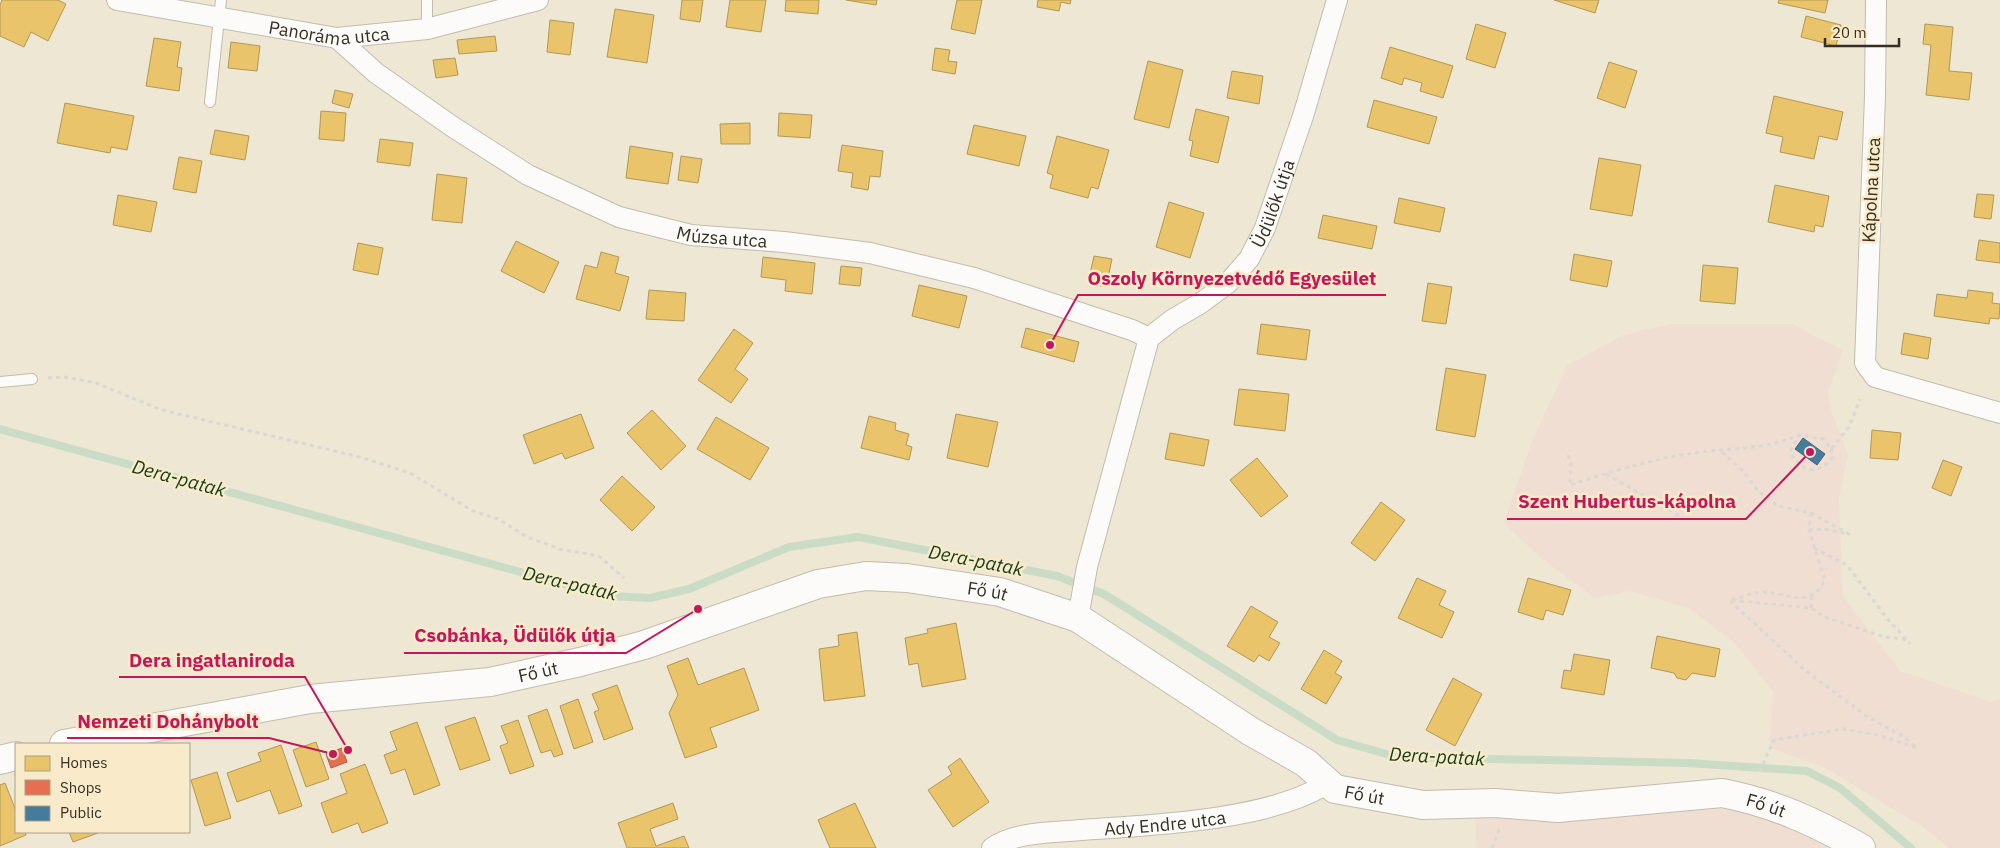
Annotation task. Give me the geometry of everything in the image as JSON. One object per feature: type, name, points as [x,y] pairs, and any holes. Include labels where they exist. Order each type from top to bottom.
[{"type":"main road","name":"Fő út","points":[[69,743],[310,699],[490,682],[580,662],[644,645],[770,599],[842,579],[866,576],[907,578],[1000,592],[1080,610],[1250,732],[1306,763],[1335,789],[1423,805],[1495,803],[1558,808],[1722,793],[1748,798],[1811,820],[1861,848]]},
{"type":"main road","points":[[0,760],[15,756]]},
{"type":"street","name":"Panoráma utca","points":[[117,0],[220,9],[337,38],[427,29],[538,0]]},
{"type":"street","name":"Üdülők útja","points":[[1149,338],[1172,320],[1201,303],[1228,283],[1249,259],[1266,228],[1304,113],[1337,0]]},
{"type":"street","name":"Kápolna utca","points":[[1876,0],[1876,96],[1866,363],[1875,377],[2000,413]]},
{"type":"street","name":"Múzsa utca","points":[[337,38],[376,73],[453,127],[519,169],[619,217],[691,235],[784,242],[870,253],[974,278],[1132,330],[1149,338]]},
{"type":"street","points":[[1080,610],[1087,566],[1149,338]]},
{"type":"street","name":"Ady Endre utca","points":[[992,848],[1000,842],[1031,841],[1194,820],[1290,801],[1323,786],[1335,789]]},
{"type":"lane","points":[[427,0],[427,29]]},
{"type":"lane","points":[[210,102],[220,9]]},
{"type":"lane","points":[[0,382],[32,379]]},
{"type":"path","points":[[32,379],[64,377],[93,382],[162,410],[360,457],[410,473],[473,511],[498,519],[527,537],[560,550],[599,556],[624,578]]},
{"type":"path","points":[[1831,449],[1849,427],[1860,399]]},
{"type":"path","points":[[1568,455],[1571,462],[1570,485],[1672,457],[1695,453],[1722,452],[1783,442],[1799,435],[1823,439],[1831,449],[1833,458],[1827,465],[1817,470],[1806,469],[1797,463],[1790,452],[1799,435]]},
{"type":"path","points":[[1722,452],[1744,472],[1758,490],[1778,506],[1811,514],[1849,534],[1823,529],[1809,530]]},
{"type":"path","points":[[1606,474],[1683,518]]},
{"type":"path","points":[[1730,600],[1764,592],[1800,598],[1818,593],[1825,580],[1813,548],[1809,530],[1811,514]]},
{"type":"path","points":[[1730,600],[1811,608],[1826,617],[1884,637],[1903,640],[1910,644],[1889,621],[1847,565],[1813,548]]},
{"type":"path","points":[[1811,608],[1812,596]]},
{"type":"path","points":[[1730,600],[1806,671],[1869,718],[1903,736],[1917,748],[1878,735],[1844,729],[1774,740],[1755,784]]},
{"type":"shaded area","points":[[1672,324],[1792,324],[1843,351],[1828,392],[1832,413],[1848,455],[1839,498],[1843,597],[1900,671],[1991,702],[2000,699],[2000,848],[1949,848],[1926,829],[1824,767],[1769,748],[1773,691],[1734,642],[1688,608],[1630,591],[1595,598],[1541,558],[1504,523],[1532,441],[1567,366],[1623,335]]},
{"type":"shaded area","points":[[1707,807],[1782,818],[1836,848],[1476,848],[1475,811]]},
{"type":"building: Homes","points":[[2,0],[58,0],[66,4],[48,41],[31,32],[24,47],[0,36],[0,5]]},
{"type":"building: Homes","points":[[682,0],[703,0],[700,22],[680,19]]},
{"type":"building: Homes","points":[[730,0],[766,0],[761,32],[726,27]]},
{"type":"building: Homes","points":[[786,0],[819,0],[818,14],[785,11]]},
{"type":"building: Homes","points":[[846,0],[877,0],[876,5]]},
{"type":"building: Homes","points":[[957,0],[982,0],[975,34],[951,29]]},
{"type":"building: Homes","points":[[1038,0],[1071,0],[1070,4],[1061,2],[1059,11],[1037,7]]},
{"type":"building: Homes","points":[[1554,0],[1599,0],[1595,13]]},
{"type":"building: Homes","points":[[1779,0],[1828,0],[1825,13],[1778,3]]},
{"type":"building: Homes","points":[[615,9],[654,15],[647,63],[607,57]]},
{"type":"building: Homes","points":[[1806,16],[1841,25],[1836,46],[1801,37]]},
{"type":"building: Homes","points":[[550,20],[574,23],[570,55],[547,52]]},
{"type":"building: Homes","points":[[1476,24],[1506,33],[1495,68],[1466,59]]},
{"type":"building: Homes","points":[[1925,24],[1953,27],[1949,71],[1972,73],[1969,100],[1926,95],[1931,45],[1923,44]]},
{"type":"building: Homes","points":[[495,36],[497,51],[459,54],[457,40]]},
{"type":"building: Homes","points":[[154,38],[181,42],[177,67],[182,68],[179,91],[146,86]]},
{"type":"building: Homes","points":[[231,42],[260,46],[257,71],[228,68]]},
{"type":"building: Homes","points":[[1390,47],[1453,66],[1443,98],[1420,91],[1422,83],[1404,78],[1402,85],[1381,78]]},
{"type":"building: Homes","points":[[935,48],[950,50],[948,61],[957,62],[955,74],[932,70]]},
{"type":"building: Homes","points":[[455,58],[458,75],[436,78],[433,60]]},
{"type":"building: Homes","points":[[1148,61],[1183,70],[1169,128],[1134,119]]},
{"type":"building: Homes","points":[[1609,62],[1637,71],[1625,108],[1597,98]]},
{"type":"building: Homes","points":[[1232,71],[1263,76],[1259,104],[1227,98]]},
{"type":"building: Homes","points":[[335,90],[353,94],[349,108],[332,103]]},
{"type":"building: Homes","points":[[1774,96],[1843,112],[1837,140],[1819,136],[1814,159],[1780,152],[1783,137],[1766,133]]},
{"type":"building: Homes","points":[[1374,100],[1437,117],[1429,144],[1367,127]]},
{"type":"building: Homes","points":[[65,103],[134,116],[127,150],[111,147],[110,153],[57,143]]},
{"type":"building: Homes","points":[[1196,109],[1229,117],[1218,163],[1190,156],[1193,141],[1189,140]]},
{"type":"building: Homes","points":[[321,111],[346,113],[344,141],[319,139]]},
{"type":"building: Homes","points":[[779,113],[812,115],[810,138],[778,136]]},
{"type":"building: Homes","points":[[750,123],[750,144],[721,144],[720,124]]},
{"type":"building: Homes","points":[[974,125],[1026,136],[1019,166],[967,154]]},
{"type":"building: Homes","points":[[215,130],[249,136],[245,160],[210,154]]},
{"type":"building: Homes","points":[[1057,136],[1109,150],[1098,189],[1091,187],[1088,198],[1050,188],[1053,175],[1047,173]]},
{"type":"building: Homes","points":[[380,139],[413,143],[410,166],[377,162]]},
{"type":"building: Homes","points":[[842,145],[883,151],[880,177],[870,176],[868,190],[851,187],[853,173],[838,171]]},
{"type":"building: Homes","points":[[630,146],[673,153],[668,184],[626,178]]},
{"type":"building: Homes","points":[[681,156],[702,159],[698,183],[678,180]]},
{"type":"building: Homes","points":[[179,157],[202,161],[196,193],[173,189]]},
{"type":"building: Homes","points":[[1599,158],[1641,165],[1632,216],[1590,209]]},
{"type":"building: Homes","points":[[437,174],[467,178],[462,223],[432,220]]},
{"type":"building: Homes","points":[[1775,185],[1829,196],[1823,227],[1815,225],[1814,232],[1768,222]]},
{"type":"building: Homes","points":[[1977,194],[1994,195],[1991,219],[1974,217]]},
{"type":"building: Homes","points":[[118,195],[157,202],[151,232],[113,225]]},
{"type":"building: Homes","points":[[1399,198],[1445,208],[1440,232],[1394,223]]},
{"type":"building: Homes","points":[[1169,202],[1204,213],[1190,258],[1156,247]]},
{"type":"building: Homes","points":[[1323,215],[1377,226],[1372,249],[1318,238]]},
{"type":"building: Homes","points":[[1979,240],[2000,243],[2000,263],[1976,260]]},
{"type":"building: Homes","points":[[516,241],[559,262],[544,293],[501,271]]},
{"type":"building: Homes","points":[[358,243],[383,248],[378,275],[353,270]]},
{"type":"building: Homes","points":[[601,252],[619,257],[615,273],[629,277],[620,311],[576,299],[585,265],[597,268]]},
{"type":"building: Homes","points":[[1574,254],[1612,261],[1607,287],[1570,280]]},
{"type":"building: Homes","points":[[1094,256],[1112,259],[1106,287],[1088,283]]},
{"type":"building: Homes","points":[[763,257],[815,263],[812,294],[785,291],[786,280],[761,277]]},
{"type":"building: Homes","points":[[1703,265],[1738,268],[1735,304],[1700,301]]},
{"type":"building: Homes","points":[[841,266],[862,268],[860,286],[839,284]]},
{"type":"building: Homes","points":[[1428,283],[1452,287],[1446,324],[1422,321]]},
{"type":"building: Homes","points":[[919,285],[967,296],[959,328],[912,316]]},
{"type":"building: Homes","points":[[649,290],[686,293],[684,321],[646,319]]},
{"type":"building: Homes","points":[[1968,290],[1993,293],[1992,303],[2000,304],[1999,319],[1990,318],[1989,324],[1934,316],[1937,294],[1967,298]]},
{"type":"building: Homes","points":[[1261,324],[1310,330],[1306,360],[1257,354]]},
{"type":"building: Homes","points":[[1026,328],[1079,342],[1074,362],[1021,347]]},
{"type":"building: Homes","points":[[734,329],[753,343],[735,369],[748,379],[731,403],[698,380]]},
{"type":"building: Homes","points":[[1904,333],[1931,338],[1928,359],[1901,354]]},
{"type":"building: Homes","points":[[1446,368],[1486,375],[1475,437],[1436,430]]},
{"type":"building: Homes","points":[[1239,389],[1289,394],[1285,431],[1234,425]]},
{"type":"building: Homes","points":[[652,410],[686,446],[661,470],[627,433]]},
{"type":"building: Homes","points":[[581,414],[594,448],[565,459],[562,453],[534,464],[523,435]]},
{"type":"building: Homes","points":[[956,414],[998,422],[988,467],[947,458]]},
{"type":"building: Homes","points":[[869,416],[896,423],[895,430],[909,434],[906,445],[912,447],[909,460],[861,448]]},
{"type":"building: Homes","points":[[716,417],[769,448],[750,480],[697,449]]},
{"type":"building: Homes","points":[[1872,430],[1901,433],[1898,460],[1870,458]]},
{"type":"building: Homes","points":[[1170,433],[1209,440],[1204,466],[1165,459]]},
{"type":"building: Homes","points":[[1257,458],[1288,496],[1261,517],[1230,480]]},
{"type":"building: Homes","points":[[1943,460],[1962,467],[1951,496],[1932,488]]},
{"type":"building: Homes","points":[[622,476],[655,507],[632,531],[600,500]]},
{"type":"building: Homes","points":[[1381,502],[1405,520],[1375,561],[1351,543]]},
{"type":"building: Homes","points":[[1417,578],[1446,591],[1439,605],[1454,612],[1442,638],[1398,618]]},
{"type":"building: Homes","points":[[1528,578],[1571,590],[1563,615],[1546,610],[1543,620],[1518,612]]},
{"type":"building: Homes","points":[[1251,606],[1278,622],[1269,637],[1280,643],[1269,661],[1259,655],[1254,662],[1227,646]]},
{"type":"building: Homes","points":[[956,623],[966,679],[922,687],[918,663],[909,665],[905,638],[928,633],[927,629]]},
{"type":"building: Homes","points":[[857,632],[865,696],[824,701],[819,649],[839,646],[838,635]]},
{"type":"building: Homes","points":[[1657,636],[1720,649],[1715,677],[1692,673],[1686,680],[1677,678],[1674,673],[1651,668]]},
{"type":"building: Homes","points":[[1324,650],[1342,661],[1335,673],[1342,677],[1326,704],[1301,689]]},
{"type":"building: Homes","points":[[1574,654],[1610,660],[1604,695],[1561,688],[1564,670],[1571,671]]},
{"type":"building: Homes","points":[[688,658],[698,685],[744,668],[759,710],[710,728],[717,747],[685,758],[669,713],[678,695],[667,666]]},
{"type":"building: Homes","points":[[1453,678],[1482,694],[1455,746],[1426,730]]},
{"type":"building: Homes","points":[[617,685],[633,729],[604,740],[594,712],[599,710],[592,694]]},
{"type":"building: Homes","points":[[578,699],[593,742],[574,749],[560,706]]},
{"type":"building: Homes","points":[[547,709],[563,754],[554,757],[551,750],[541,753],[528,716]]},
{"type":"building: Homes","points":[[475,717],[490,760],[460,770],[445,727]]},
{"type":"building: Homes","points":[[518,720],[534,766],[510,774],[500,746],[508,743],[501,726]]},
{"type":"building: Homes","points":[[417,722],[440,785],[414,795],[405,769],[391,774],[384,755],[397,750],[390,732]]},
{"type":"building: Homes","points":[[316,742],[329,779],[306,787],[293,750]]},
{"type":"building: Homes","points":[[281,745],[302,806],[279,814],[270,790],[237,802],[227,773],[261,761],[258,753]]},
{"type":"building: Homes","points":[[960,758],[989,802],[953,827],[928,790],[952,774],[948,767]]},
{"type":"building: Homes","points":[[365,764],[388,823],[362,833],[358,823],[332,833],[321,803],[347,793],[340,774]]},
{"type":"building: Homes","points":[[217,772],[231,818],[205,826],[191,780]]},
{"type":"building: Homes","points":[[5,783],[15,808],[15,833],[25,833],[26,835],[0,846],[0,785]]},
{"type":"building: Homes","points":[[673,803],[678,819],[650,829],[656,846],[684,836],[689,848],[627,848],[618,823]]},
{"type":"building: Homes","points":[[855,803],[876,848],[830,848],[818,820]]},
{"type":"building: Homes","points":[[69,833],[98,833],[73,842]]},
{"type":"building: Shops","points":[[342,748],[347,762],[331,768],[326,754]]},
{"type":"building: Public","points":[[1803,438],[1825,454],[1817,465],[1795,449]]},
{"type":"waterway","name":"Dera-patak","points":[[0,429],[608,596],[650,598],[689,589],[789,547],[858,537],[1057,576],[1104,594],[1337,740],[1397,757],[1689,763],[1807,771],[1840,788],[1911,848]]},
{"type":"place","name":"Oszoly Környezetvédő Egyesület","points":[[1050,345]]},
{"type":"place","name":"Szent Hubertus-kápolna","points":[[1810,452]]},
{"type":"place","name":"Csobánka, Üdülők útja","points":[[698,609]]},
{"type":"place","name":"Dera ingatlaniroda","points":[[348,750]]},
{"type":"place","name":"Nemzeti Dohánybolt","points":[[333,754]]}]
